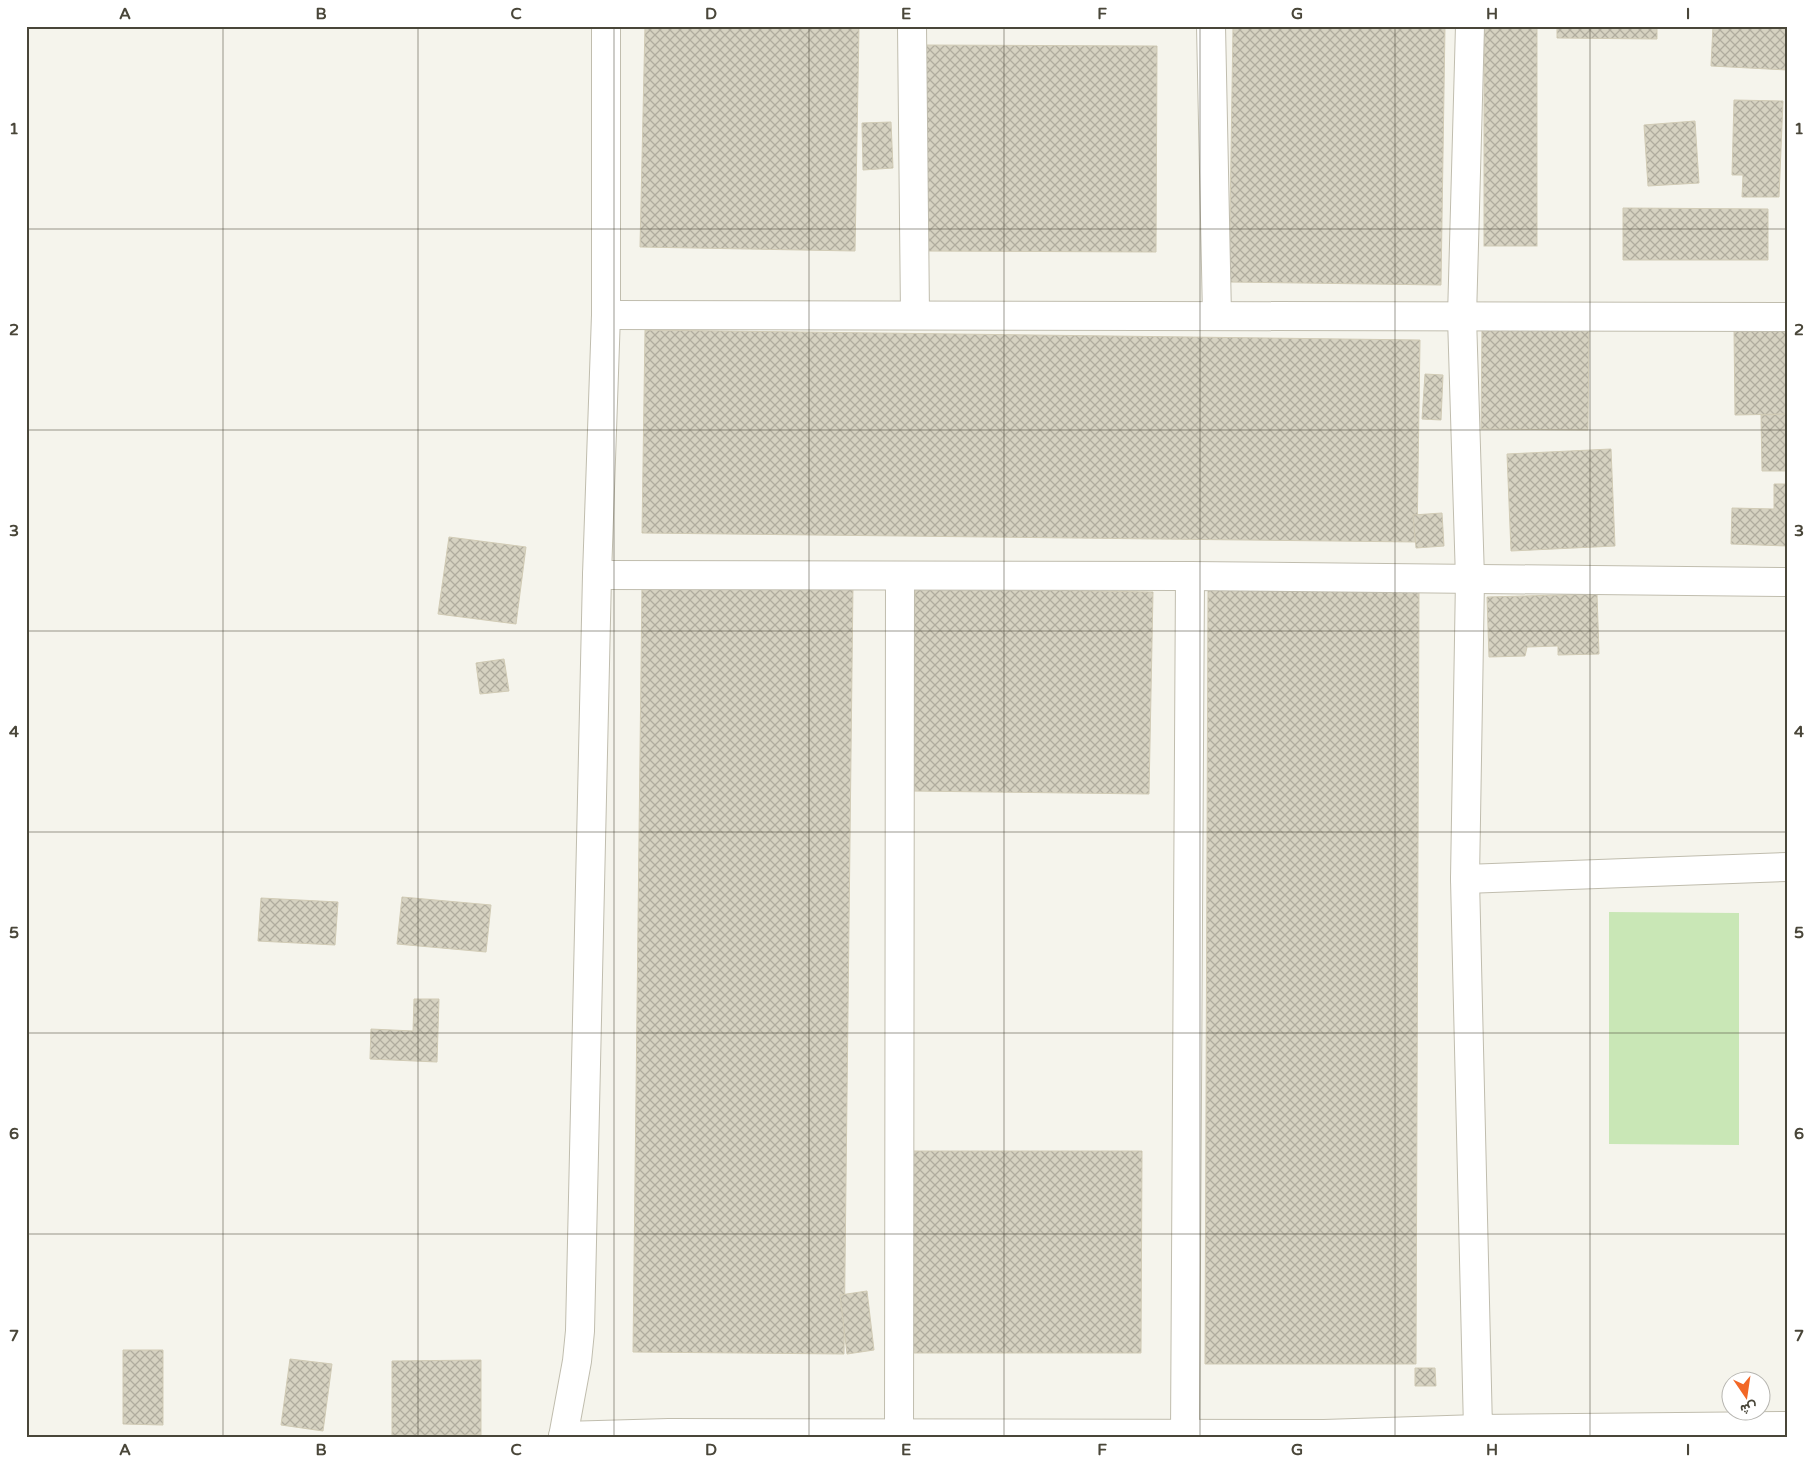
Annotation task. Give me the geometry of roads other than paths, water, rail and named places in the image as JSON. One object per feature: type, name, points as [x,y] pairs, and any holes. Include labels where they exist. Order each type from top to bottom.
[{"type":"street","points":[[606,26],[606,315],[580,1331],[576,1368],[563,1436],[669,1433],[1185,1435],[1478,1433],[1787,1426]]},
{"type":"street","points":[[912,26],[915,315]]},
{"type":"street","points":[[1211,26],[1217,316]]},
{"type":"street","points":[[1470,26],[1462,317],[1470,579],[1465,879],[1478,1433]]},
{"type":"street","points":[[606,315],[1787,316]]},
{"type":"street","points":[[598,575],[1190,576],[1787,582]]},
{"type":"street","points":[[898,1434],[900,576]]},
{"type":"street","points":[[1185,1435],[1190,576]]},
{"type":"street","points":[[1465,879],[1787,867]]}]
